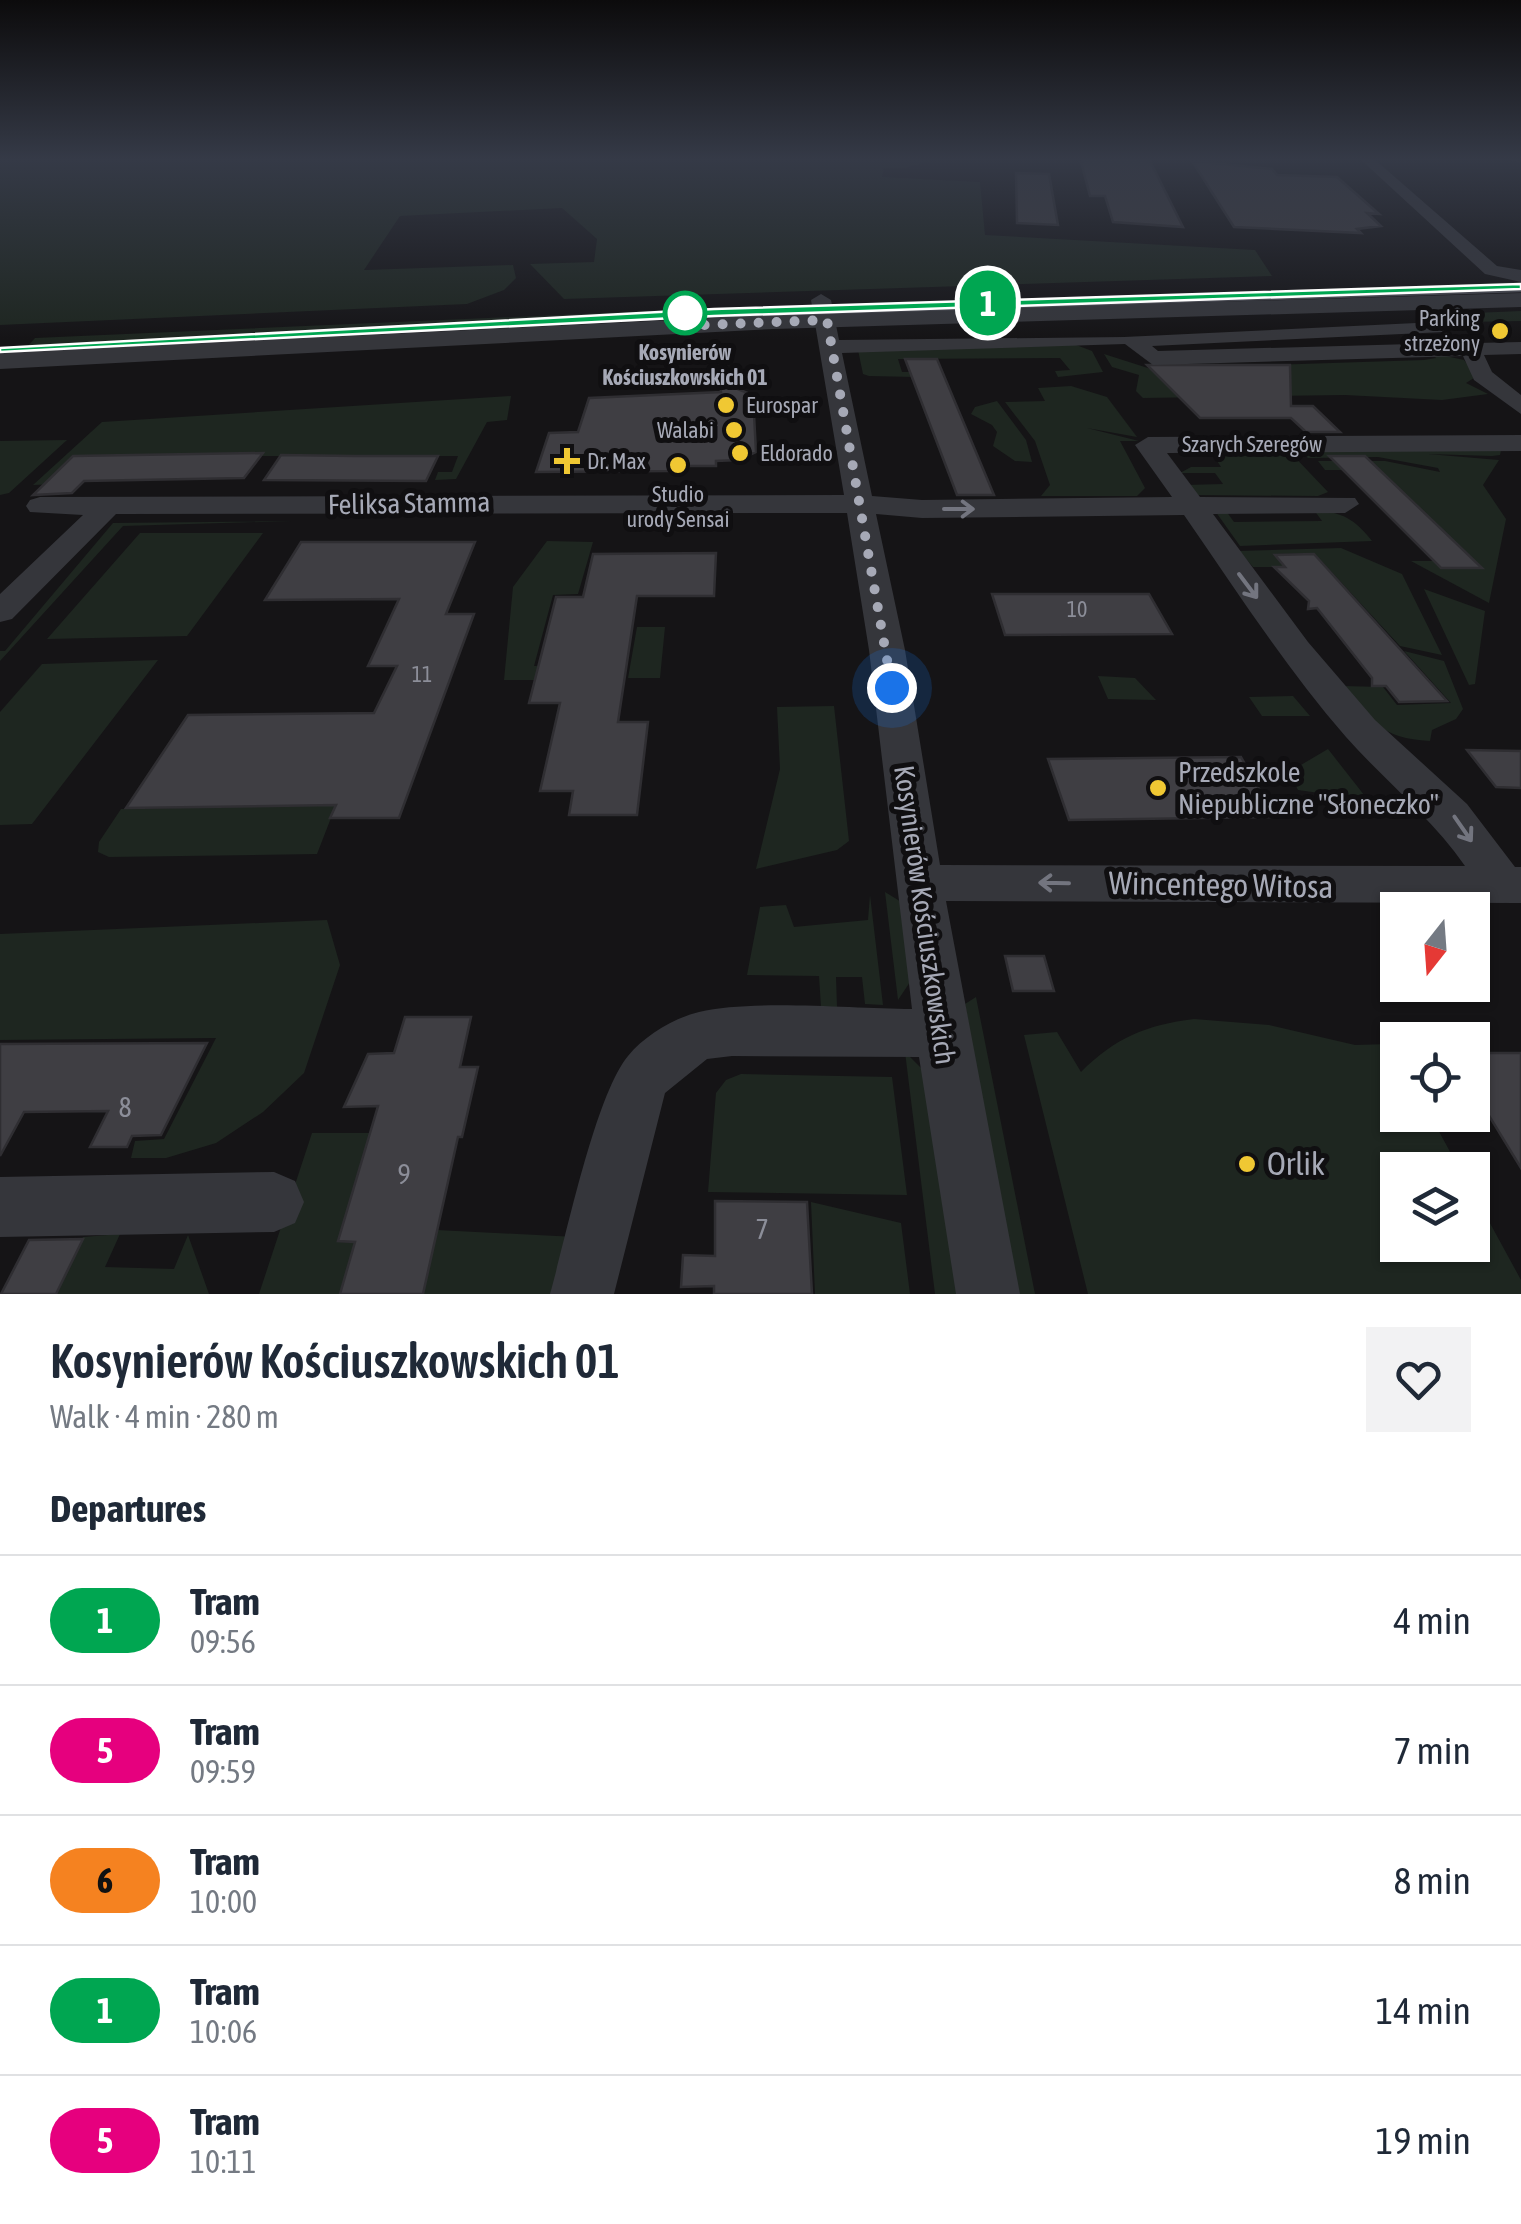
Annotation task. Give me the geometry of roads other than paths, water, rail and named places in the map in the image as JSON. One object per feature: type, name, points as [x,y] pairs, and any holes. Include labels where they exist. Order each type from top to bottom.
[{"type":"street","points":[[1428,218],[1488,275]]},
{"type":"street","points":[[53,333],[827,322],[1488,275],[1521,277]]},
{"type":"street","points":[[0,361],[827,322],[1521,300]]},
{"type":"street","points":[[1394,303],[1470,348],[1482,375],[1521,407]]},
{"type":"street","points":[[827,322],[1116,340]]},
{"type":"street","name":"Kosynierów Kościuszkowskich","points":[[827,322],[862,504],[941,1033],[988,1294]]},
{"type":"street","points":[[1436,328],[1133,340],[1154,358],[1521,348]]},
{"type":"street","name":"Szarych Szeregów","points":[[1190,508],[1148,444],[1521,443]]},
{"type":"street","points":[[862,504],[922,509],[1345,504]]},
{"type":"street","name":"Feliksa Stamma","points":[[40,506],[862,504]]},
{"type":"street","points":[[0,612],[108,506]]},
{"type":"street","points":[[1190,508],[1361,729],[1452,814],[1511,884]]},
{"type":"street","name":"Wincentego Witosa","points":[[921,883],[1511,884]]},
{"type":"street","points":[[582,1294],[630,1106],[646,1075],[669,1053],[698,1036],[732,1032],[941,1033]]},
{"type":"street","points":[[0,1207],[274,1202]]},
{"type":"tram line","name":"1","points":[[0,348],[714,312],[1521,287]]},
{"type":"tram line","points":[[0,352],[698,317],[1521,291]]},
{"type":"place","name":"Kosynierów Kościuszkowskich 01","points":[[685,313]]},
{"type":"place","name":"Parking strzeżony","points":[[1500,331]]},
{"type":"place","name":"Eurospar","points":[[726,405]]},
{"type":"place","name":"Walabi","points":[[734,430]]},
{"type":"place","name":"Eldorado","points":[[740,453]]},
{"type":"place","name":"Dr. Max","points":[[567,461]]},
{"type":"place","name":"Studio urody Sensai","points":[[678,465]]},
{"type":"place","name":"Przedszkole Niepubliczne \"Słoneczko\"","points":[[1158,788]]},
{"type":"place","name":"Orlik","points":[[1247,1164]]}]
